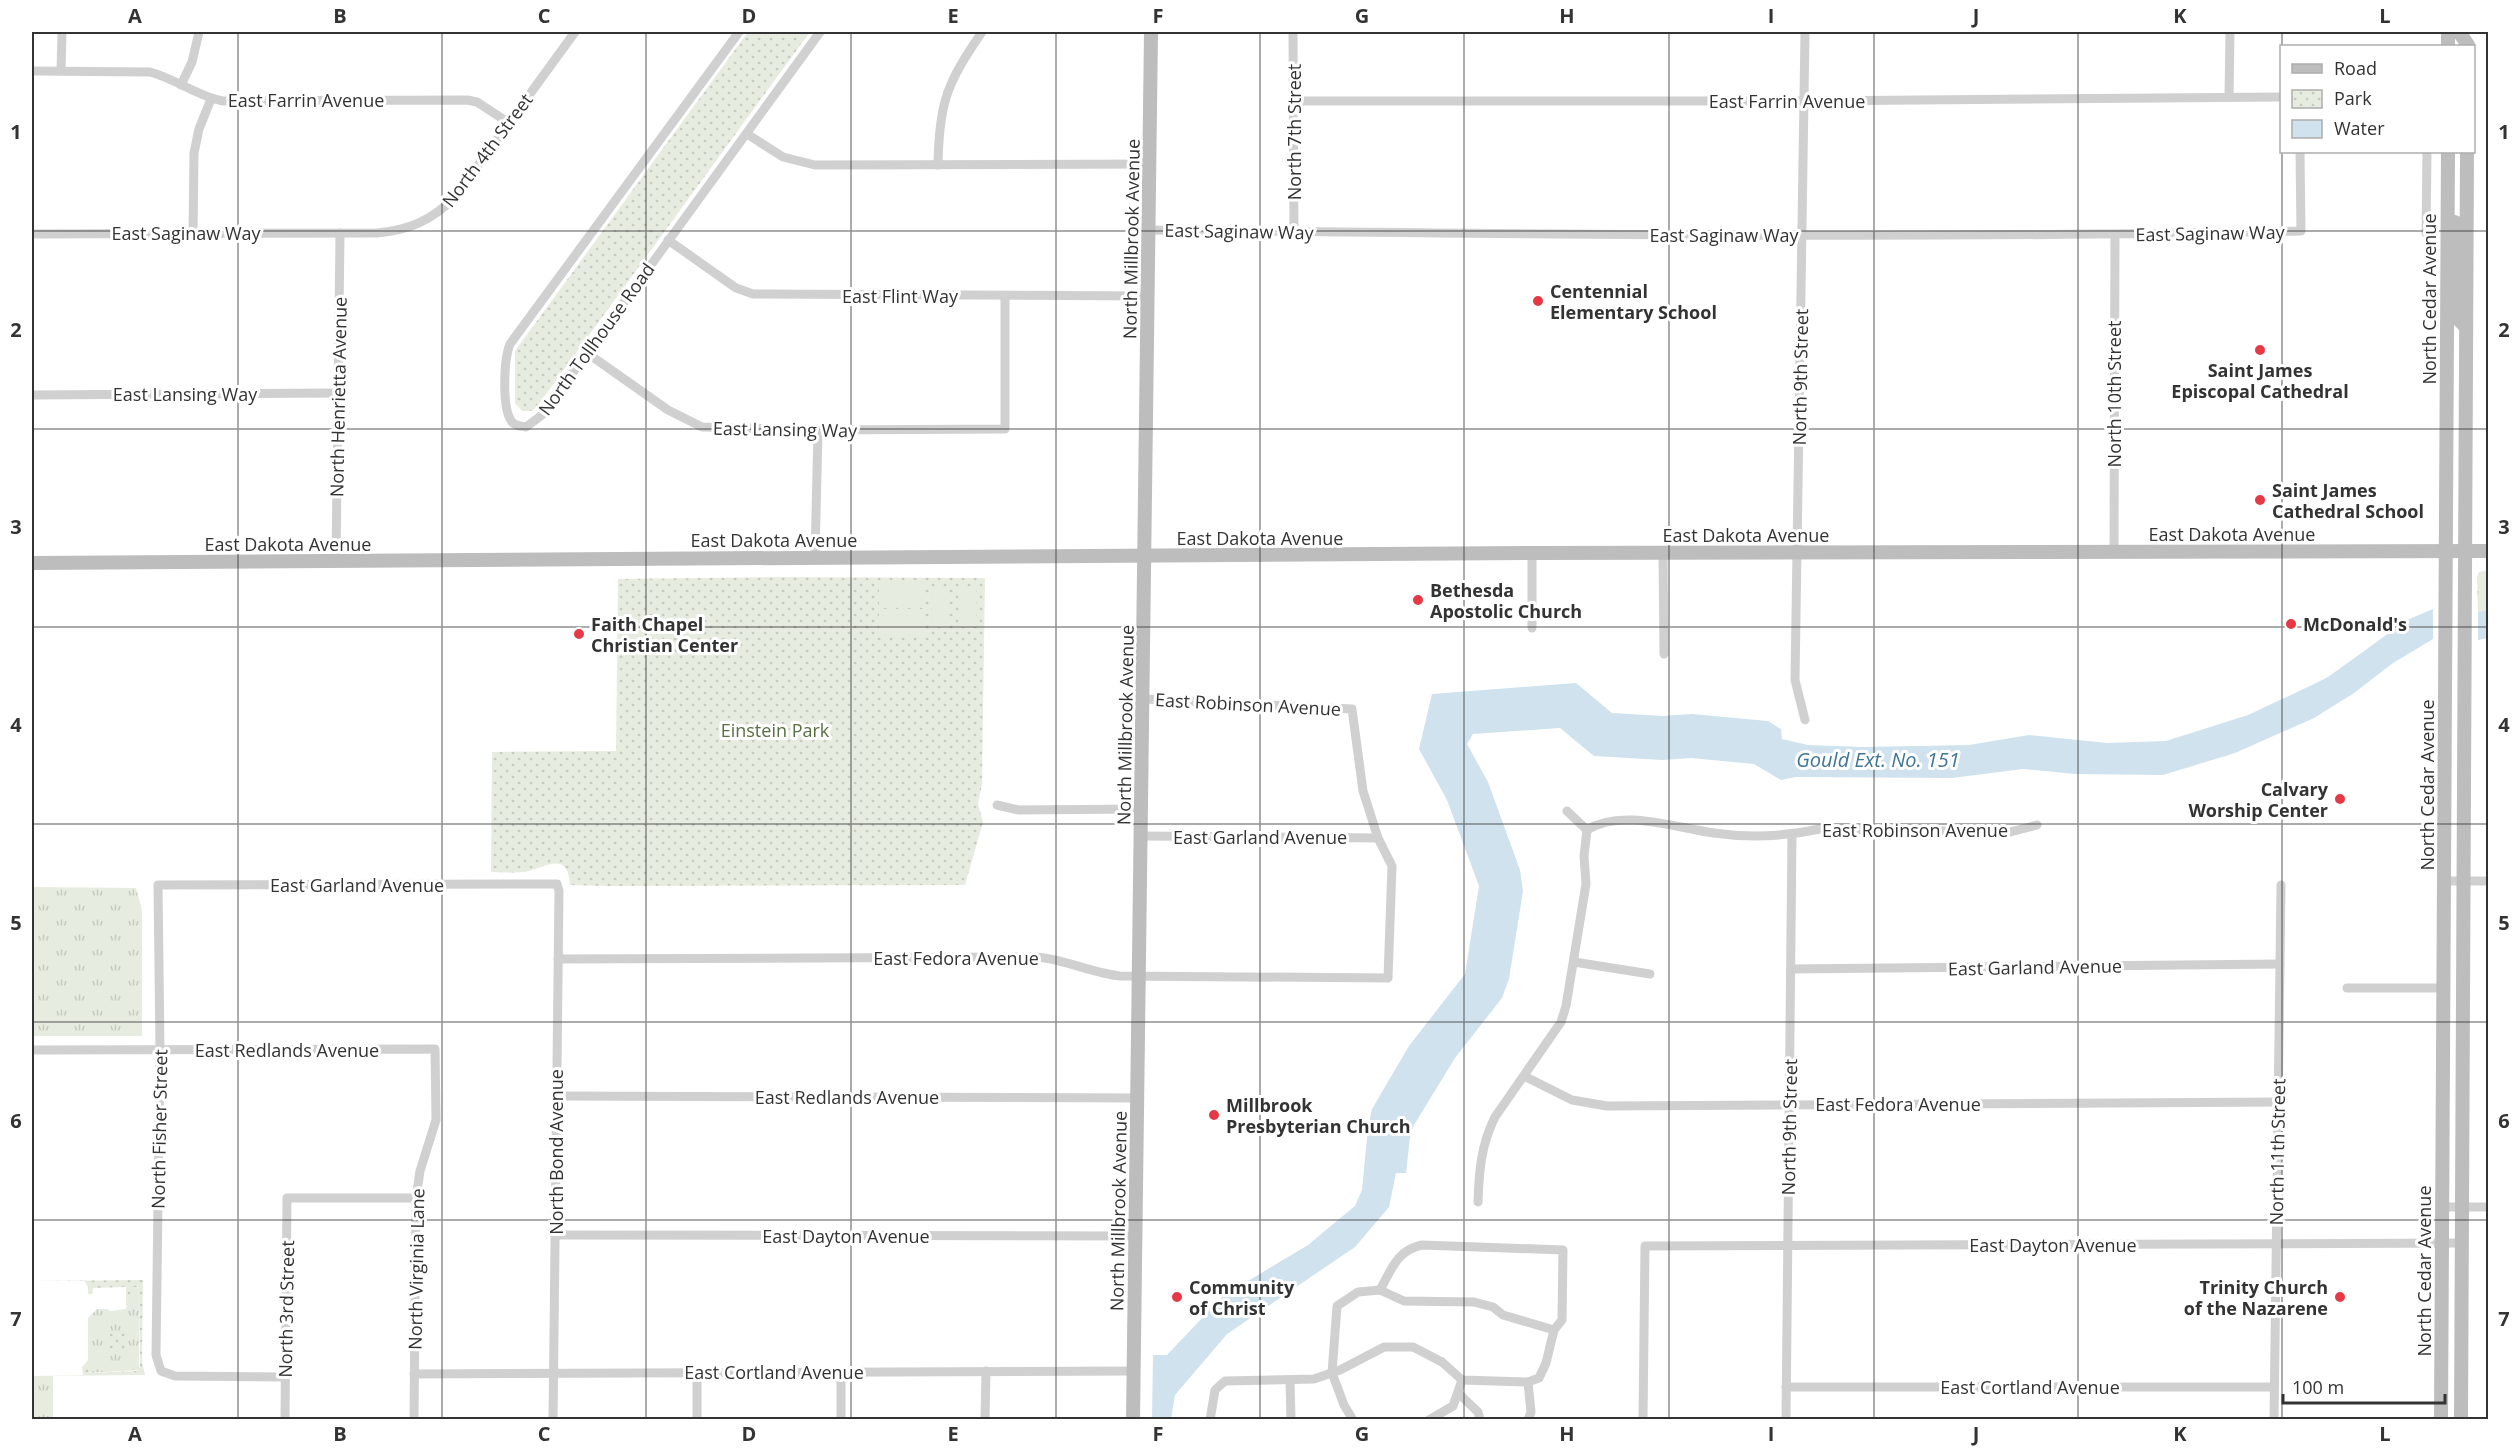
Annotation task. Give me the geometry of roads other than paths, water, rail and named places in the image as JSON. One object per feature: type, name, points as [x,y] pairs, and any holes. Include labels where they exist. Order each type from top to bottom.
[{"type":"street","points":[[61,71],[62,32]]},
{"type":"street","points":[[181,85],[195,54],[200,32]]},
{"type":"street","name":"North 4th Street","points":[[340,233],[400,231],[421,224],[440,212],[455,197],[575,32]]},
{"type":"street","name":"North Tollhouse Road","points":[[739,32],[510,344],[506,354],[506,406],[513,423],[526,427],[535,422],[820,32]]},
{"type":"street","points":[[938,165],[938,128],[948,87],[959,65],[982,32]]},
{"type":"street","name":"North Millbrook Avenue","points":[[1133,1419],[1146,557],[1151,32]]},
{"type":"street","name":"North 7th Street","points":[[1293,32],[1294,232]]},
{"type":"street","name":"North 9th Street","points":[[1804,32],[1795,680],[1805,720]]},
{"type":"street","points":[[2229,97],[2230,32]]},
{"type":"street","points":[[2459,32],[2468,41]]},
{"type":"street","name":"East Farrin Avenue","points":[[32,71],[150,72],[211,99],[223,101],[467,100],[477,102],[509,123]]},
{"type":"street","name":"East Farrin Avenue","points":[[1293,101],[1803,101],[2280,97]]},
{"type":"street","points":[[193,233],[194,153],[199,129],[211,99]]},
{"type":"street","points":[[747,134],[783,157],[798,163],[815,165],[1150,164]]},
{"type":"street","name":"East Saginaw Way","points":[[1148,230],[1802,235],[2115,235],[2301,231],[2300,153]]},
{"type":"street","points":[[2426,233],[2427,153]]},
{"type":"street","name":"North Cedar Avenue","points":[[2441,1419],[2448,153]]},
{"type":"street","points":[[2457,153],[2460,189],[2467,197]]},
{"type":"street","name":"North Cedar Avenue","points":[[2461,1419],[2467,153]]},
{"type":"street","points":[[2448,210],[2456,226],[2456,312],[2458,319],[2466,327]]},
{"type":"street","name":"East Saginaw Way","points":[[32,234],[340,233]]},
{"type":"street","name":"North Henrietta Avenue","points":[[336,562],[340,233]]},
{"type":"street","name":"North 10th Street","points":[[2114,552],[2115,235]]},
{"type":"street","name":"East Flint Way","points":[[668,240],[736,288],[753,294],[1148,296]]},
{"type":"street","name":"East Lansing Way","points":[[587,353],[668,410],[702,428],[1005,429],[1005,296]]},
{"type":"street","name":"East Lansing Way","points":[[32,395],[338,393]]},
{"type":"street","points":[[815,557],[818,430]]},
{"type":"street","name":"East Dakota Avenue","points":[[32,563],[1532,553],[2488,551]]},
{"type":"street","points":[[1532,553],[1532,628]]},
{"type":"street","points":[[1663,554],[1664,654]]},
{"type":"street","name":"East Robinson Avenue","points":[[1144,699],[1352,709],[1363,791],[1378,838]]},
{"type":"street","points":[[997,805],[1019,810],[1141,809]]},
{"type":"street","points":[[1567,811],[1587,830]]},
{"type":"street","points":[[1587,830],[1597,824],[1623,821],[1650,822],[1714,833],[1792,834]]},
{"type":"street","name":"East Robinson Avenue","points":[[1792,834],[1820,829],[2010,832],[2037,825]]},
{"type":"street","points":[[1478,1202],[1481,1153],[1486,1134],[1561,1022],[1570,991],[1586,884],[1584,856],[1587,830]]},
{"type":"street","name":"North 9th Street","points":[[1786,1419],[1792,834]]},
{"type":"street","name":"East Garland Avenue","points":[[1141,836],[1378,838]]},
{"type":"street","name":"East Fedora Avenue","points":[[558,959],[1036,957],[1059,960],[1096,972],[1139,976],[1388,978],[1392,866],[1378,838]]},
{"type":"street","points":[[2444,881],[2488,881]]},
{"type":"street","name":"East Garland Avenue","points":[[158,885],[557,884]]},
{"type":"street","name":"North Bond Avenue","points":[[553,1419],[559,891],[557,884]]},
{"type":"street","name":"North Fisher Street","points":[[158,885],[160,1050],[156,1355],[161,1371],[175,1376],[285,1377]]},
{"type":"street","name":"North 11th Street","points":[[2274,1419],[2281,885]]},
{"type":"street","points":[[1574,962],[1650,974]]},
{"type":"street","name":"East Garland Avenue","points":[[1791,969],[2280,964]]},
{"type":"street","points":[[2347,988],[2444,988]]},
{"type":"street","name":"East Redlands Avenue","points":[[32,1050],[435,1049]]},
{"type":"street","name":"North Virginia Lane","points":[[414,1419],[416,1198],[420,1171],[436,1120],[435,1049]]},
{"type":"street","name":"East Fedora Avenue","points":[[1524,1076],[1557,1095],[1588,1104],[2278,1102]]},
{"type":"street","name":"East Redlands Avenue","points":[[555,1096],[1138,1098]]},
{"type":"street","name":"North 3rd Street","points":[[285,1419],[287,1198],[416,1198]]},
{"type":"street","points":[[2442,1207],[2488,1207]]},
{"type":"street","name":"East Dayton Avenue","points":[[556,1235],[1137,1236]]},
{"type":"street","name":"East Dayton Avenue","points":[[1643,1419],[1646,1246],[2462,1243]]},
{"type":"street","points":[[1210,1419],[1215,1390],[1225,1380],[1314,1379],[1332,1373],[1384,1347],[1413,1347],[1442,1362],[1462,1380],[1528,1382],[1539,1378],[1546,1363],[1554,1330],[1562,1320],[1563,1250],[1422,1245],[1408,1248],[1398,1259],[1380,1290]]},
{"type":"street","points":[[1353,1419],[1344,1405],[1332,1373],[1337,1305],[1358,1292],[1380,1290],[1404,1301],[1474,1302],[1493,1307],[1503,1315],[1554,1330]]},
{"type":"street","points":[[986,1371],[986,1419]]},
{"type":"street","name":"East Cortland Avenue","points":[[414,1374],[1134,1371]]},
{"type":"street","points":[[841,1372],[842,1419]]},
{"type":"street","points":[[697,1373],[697,1419]]},
{"type":"street","points":[[1290,1380],[1291,1419]]},
{"type":"street","points":[[1429,1419],[1453,1406],[1462,1380]]},
{"type":"street","points":[[1528,1382],[1531,1412],[1528,1419]]},
{"type":"street","name":"East Cortland Avenue","points":[[1786,1387],[2274,1387]]},
{"type":"street","points":[[1458,1394],[1478,1412],[1480,1419]]},
{"type":"water","name":"Gould Ext. No. 151","points":[[2433,609],[2433,639],[2393,663],[2354,693],[2314,718],[2235,753],[2163,775],[2075,774],[2023,769],[1952,778],[1796,777],[1781,780],[1754,764],[1691,758],[1662,760],[1594,756],[1560,728],[1473,734],[1467,744],[1488,782],[1520,870],[1523,891],[1509,979],[1502,998],[1455,1058],[1414,1125],[1410,1137],[1406,1173],[1396,1173],[1389,1207],[1355,1247],[1227,1334],[1175,1395],[1171,1419],[1152,1419],[1153,1355],[1167,1355],[1223,1296],[1308,1245],[1355,1206],[1362,1190],[1372,1109],[1409,1046],[1465,974],[1479,886],[1447,800],[1419,749],[1432,694],[1576,683],[1612,713],[1663,716],[1692,714],[1768,721],[1781,729],[1782,739],[1808,745],[1863,747],[1969,745],[2029,735],[2107,743],[2166,741],[2248,715],[2312,685],[2328,677],[2407,620]]},
{"type":"water","points":[[2488,610],[2488,638],[2478,640],[2478,612]]},
{"type":"place","name":"Centennial Elementary School","points":[[1538,301]]},
{"type":"place","name":"Saint James Episcopal Cathedral","points":[[2260,350]]},
{"type":"place","name":"Saint James Cathedral School","points":[[2260,500]]},
{"type":"place","name":"Bethesda Apostolic Church","points":[[1418,600]]},
{"type":"place","name":"McDonald's","points":[[2291,624]]},
{"type":"place","name":"Faith Chapel Christian Center","points":[[579,634]]},
{"type":"place","name":"Calvary Worship Center","points":[[2340,799]]},
{"type":"place","name":"Millbrook Presbyterian Church","points":[[1214,1115]]},
{"type":"place","name":"Community of Christ","points":[[1177,1297]]},
{"type":"place","name":"Trinity Church of the Nazarene","points":[[2340,1297]]},
{"type":"park label","name":"Einstein Park","points":[[775,730]]}]
